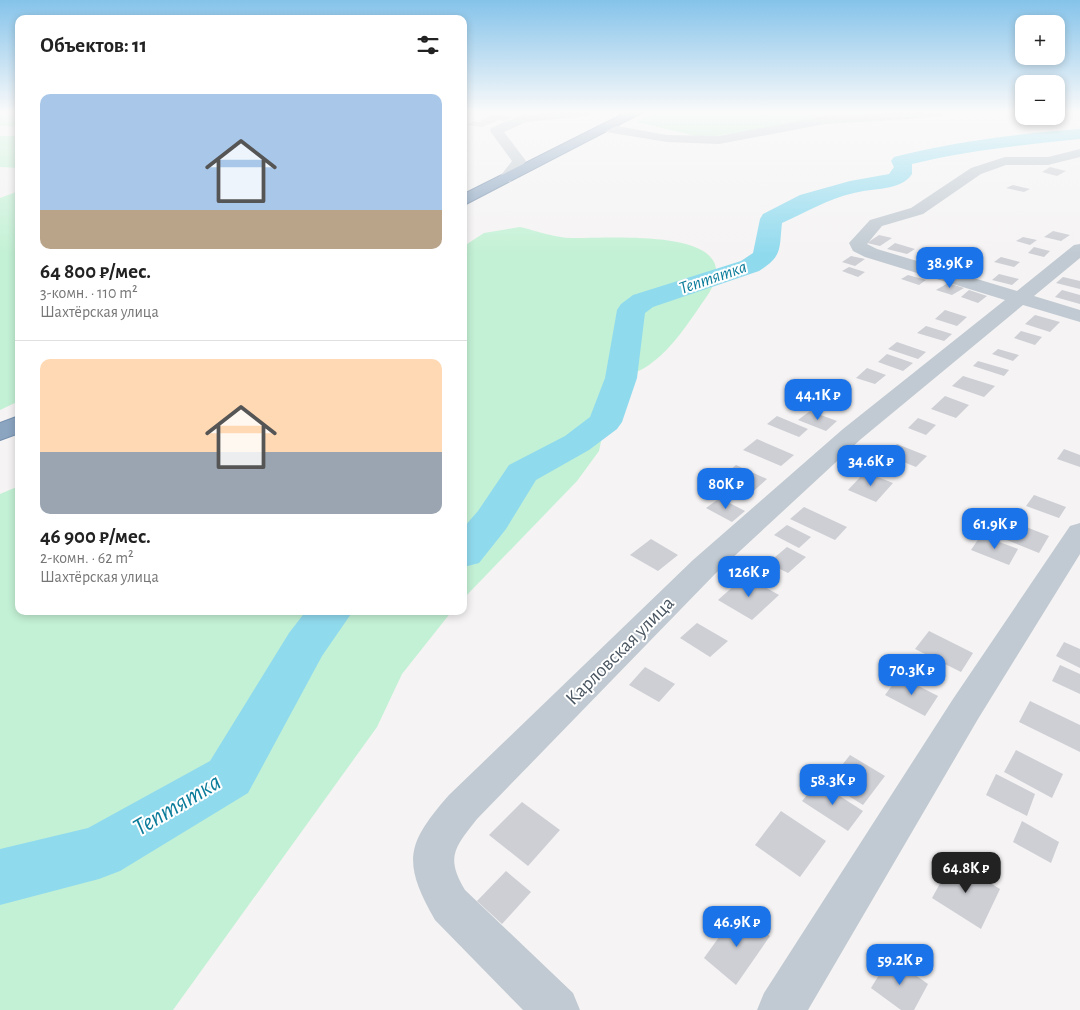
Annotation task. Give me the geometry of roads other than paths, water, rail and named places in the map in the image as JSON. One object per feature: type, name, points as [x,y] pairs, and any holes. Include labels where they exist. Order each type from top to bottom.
[{"type":"highway","points":[[467,198],[544,159]]},
{"type":"highway","points":[[0,433],[15,425]]},
{"type":"street","points":[[505,179],[519,161],[518,159]]},
{"type":"street","points":[[1048,161],[1055,159]]},
{"type":"street","points":[[1080,168],[1048,161],[1005,161],[976,170],[917,211],[876,223],[858,244],[859,247],[871,253],[1080,316]]},
{"type":"street","name":"Карловская улица","points":[[556,1010],[450,905],[438,887],[432,871],[431,857],[436,842],[463,807],[704,567],[852,434],[1080,249]]},
{"type":"street","points":[[781,1010],[865,876],[1018,622],[1080,532]]},
{"type":"waterway","name":"Тептятка","points":[[467,549],[492,520],[522,473],[577,443],[605,422],[621,378],[631,310],[643,301],[750,266],[765,257],[771,219],[790,211],[808,200],[850,187],[895,179],[902,174],[904,167],[901,161],[908,159]]},
{"type":"waterway","name":"Тептятка","points":[[0,877],[99,852],[229,777],[305,645],[328,615]]}]
